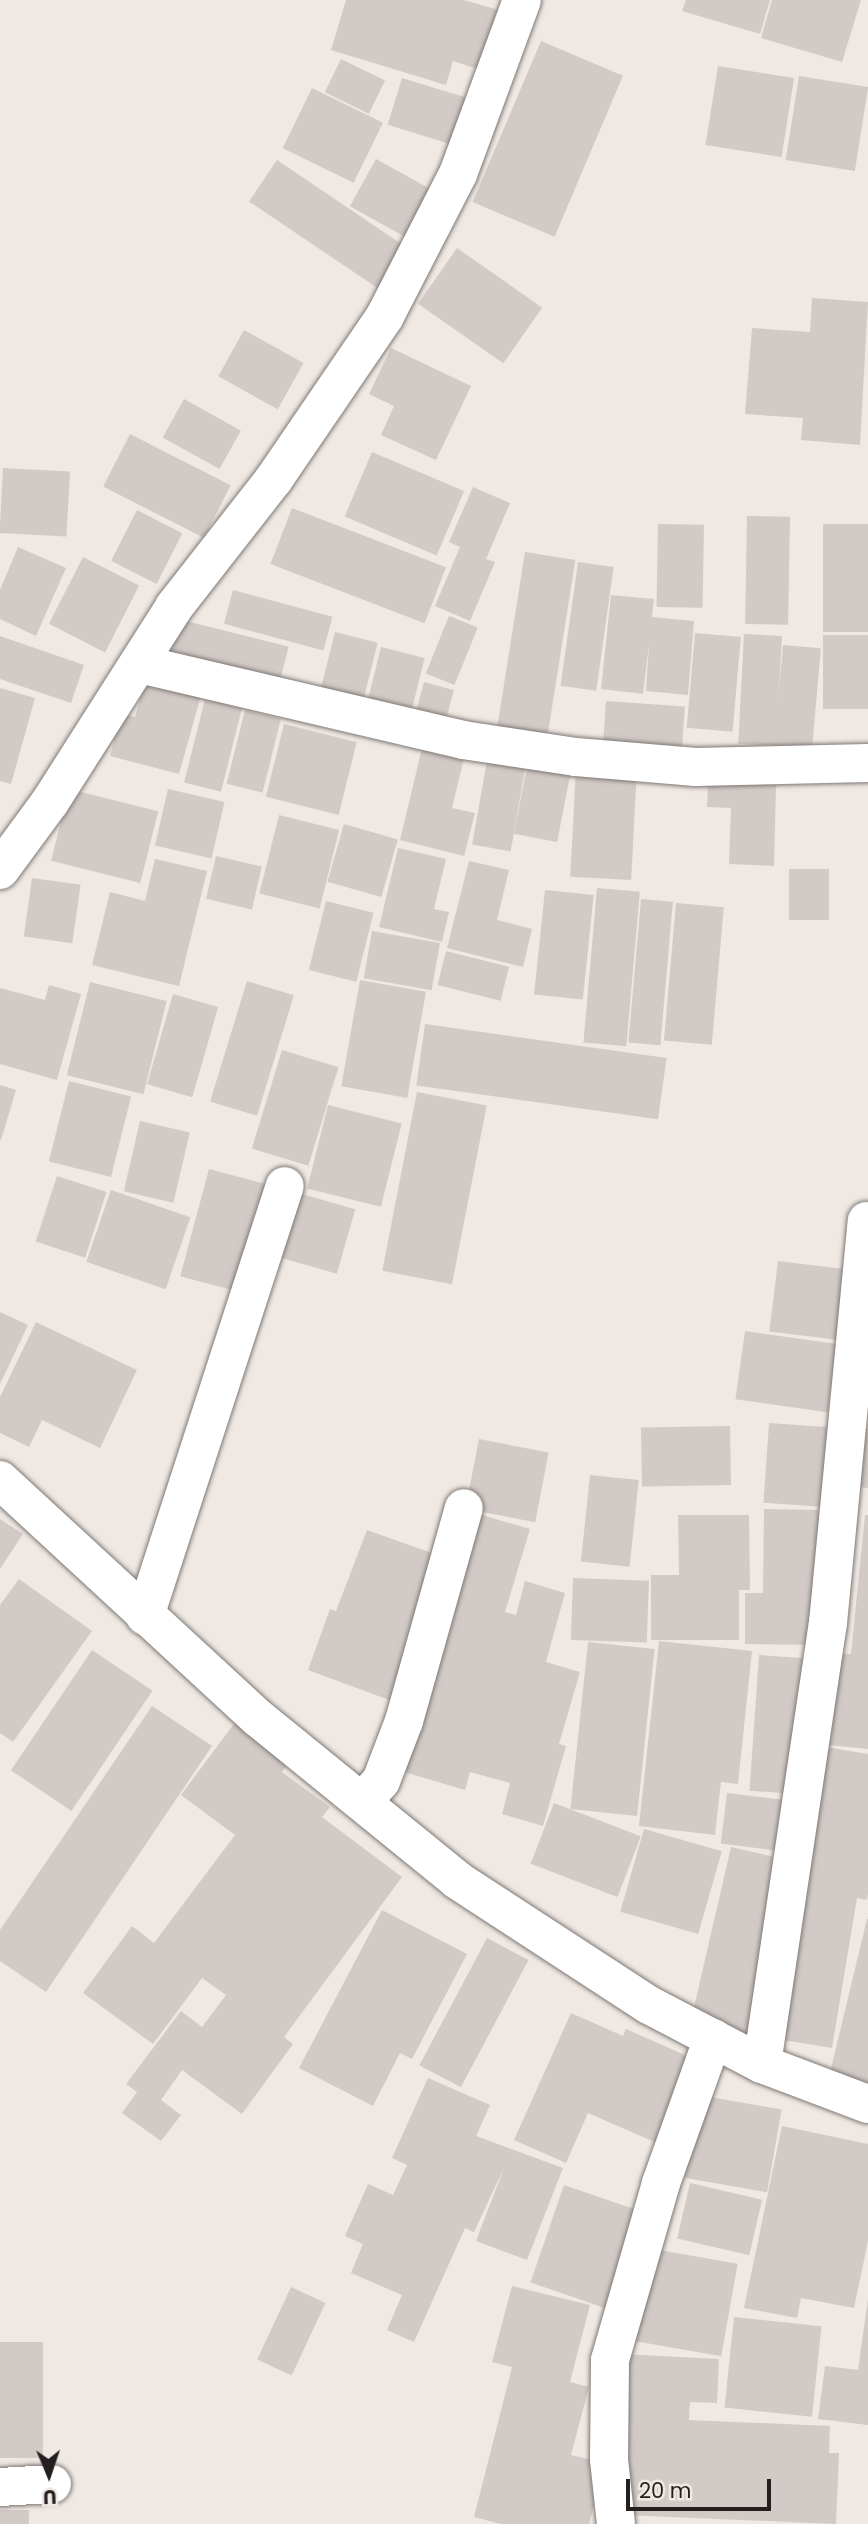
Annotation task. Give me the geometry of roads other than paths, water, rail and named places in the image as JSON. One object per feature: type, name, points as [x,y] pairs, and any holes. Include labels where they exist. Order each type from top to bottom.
[{"type":"street","points":[[0,870],[140,664],[174,607],[274,479],[385,316],[458,174],[522,0]]},
{"type":"street","points":[[140,664],[463,740],[576,757],[696,767],[868,763]]},
{"type":"street","points":[[145,1616],[285,1186]]},
{"type":"street","points":[[762,2064],[828,1623],[867,1221]]},
{"type":"street","points":[[0,1480],[258,1718],[457,1880],[649,2005],[762,2064],[868,2104]]},
{"type":"street","points":[[362,1802],[381,1781],[404,1721],[464,1508]]},
{"type":"street","points":[[616,2524],[609,2460],[610,2360],[661,2183],[713,2038]]},
{"type":"street","points":[[0,2487],[52,2484]]}]
